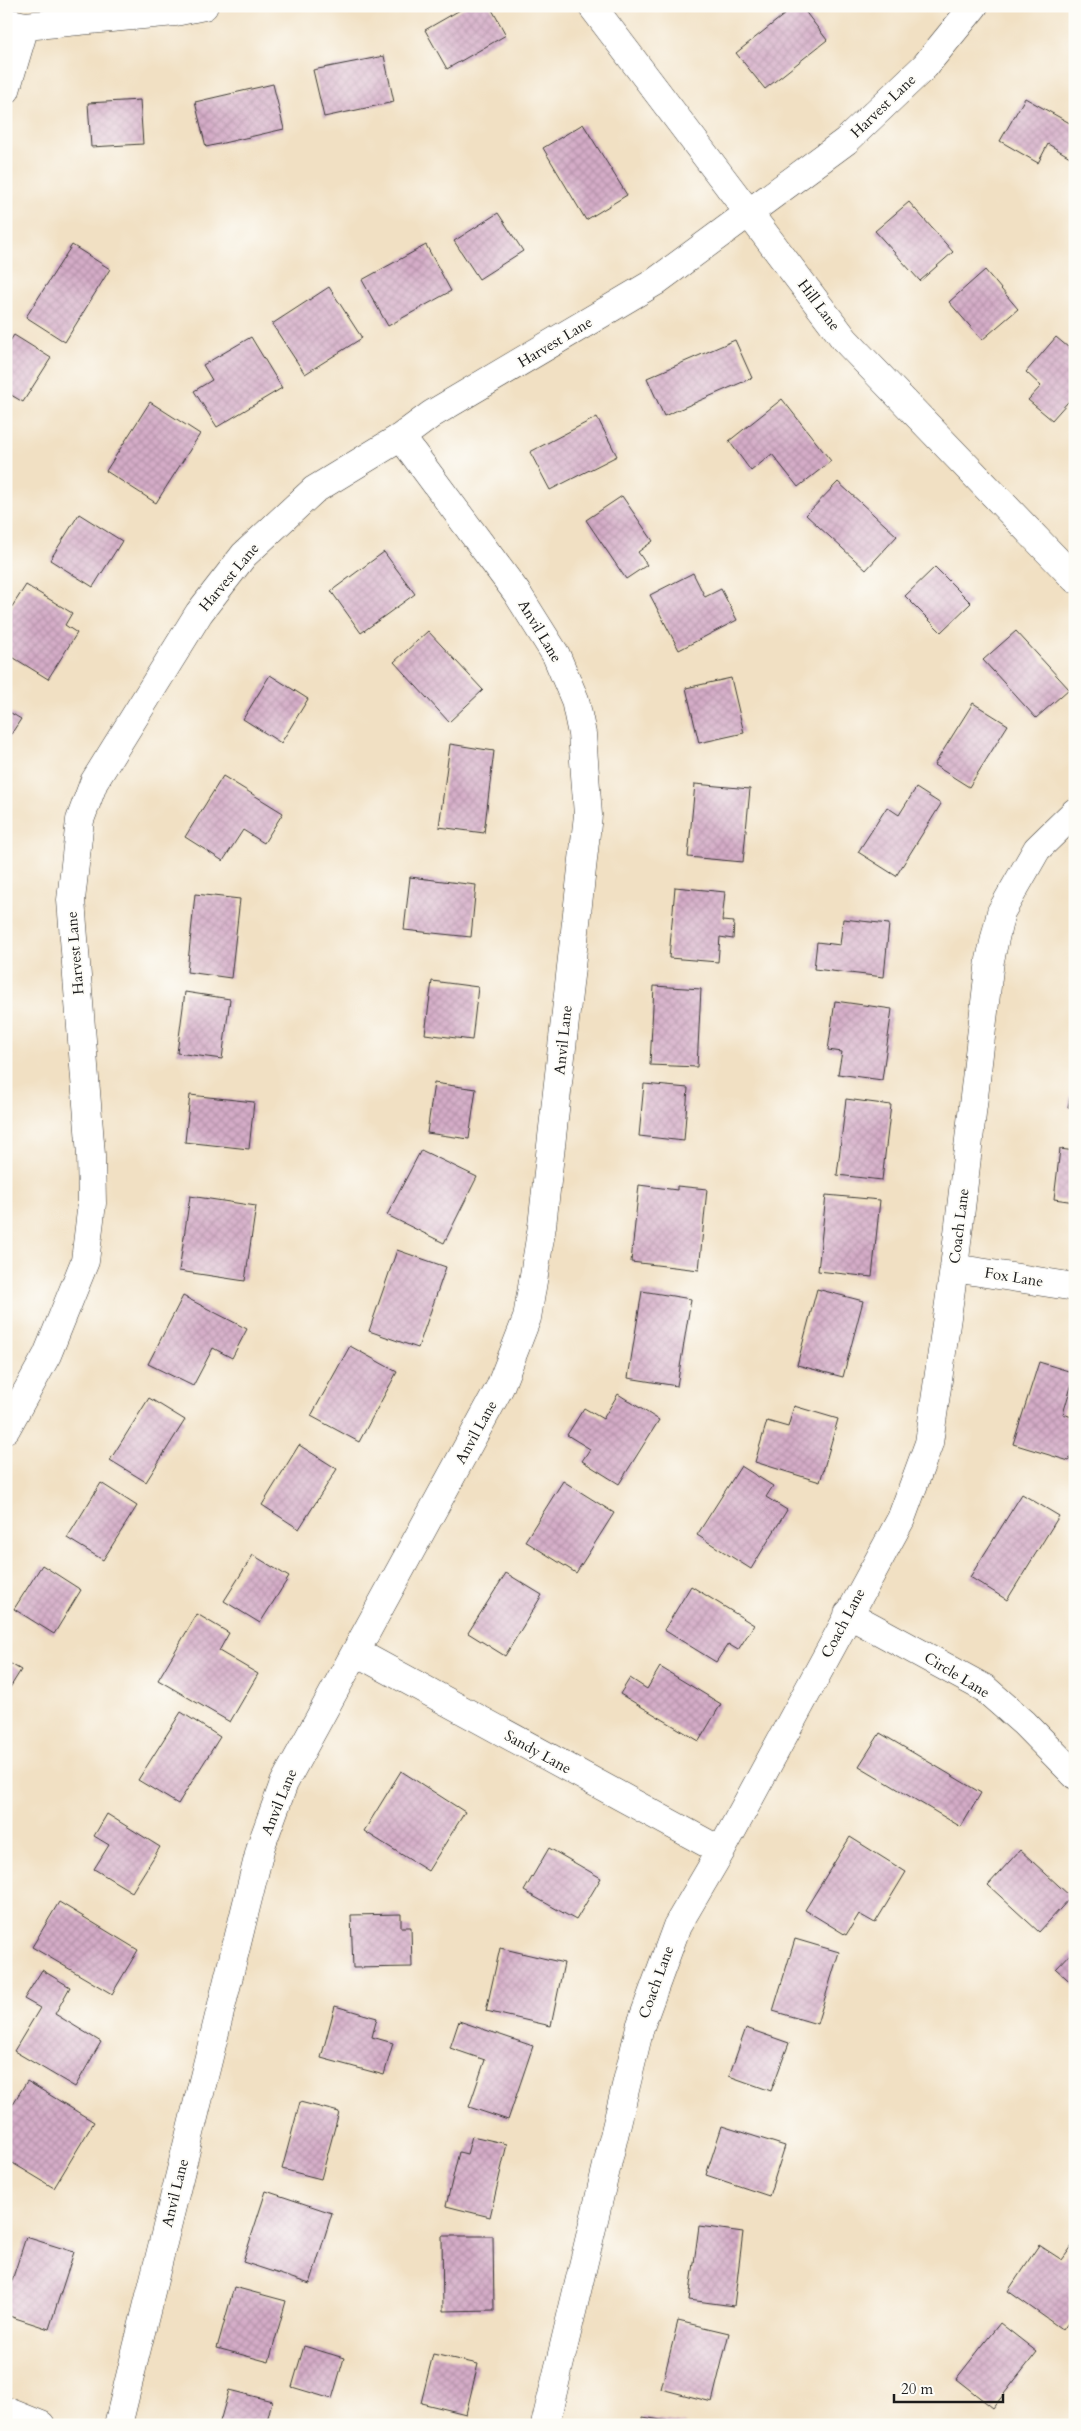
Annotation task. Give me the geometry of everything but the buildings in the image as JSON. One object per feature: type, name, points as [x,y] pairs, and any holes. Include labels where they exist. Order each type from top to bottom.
[{"type":"street","points":[[6,90],[16,24],[175,12],[204,6]]},
{"type":"street","name":"Hill Lane","points":[[592,6],[845,340],[1075,579]]},
{"type":"street","name":"Harvest Lane","points":[[6,1429],[47,1355],[85,1261],[92,1203],[91,1156],[70,900],[80,820],[94,782],[199,613],[244,555],[314,490],[402,437],[432,414],[655,282],[846,141],[925,66],[974,6]]},
{"type":"street","name":"Anvil Lane","points":[[118,2425],[261,1846],[284,1783],[500,1387],[527,1318],[542,1226],[588,816],[582,734],[575,700],[556,655],[517,593],[402,437]]},
{"type":"street","name":"Coach Lane","points":[[545,2425],[640,2028],[677,1926],[721,1852],[901,1519],[929,1443],[954,1268],[990,960],[1001,912],[1037,849],[1075,812]]},
{"type":"street","name":"Fox Lane","points":[[954,1268],[1075,1287]]},
{"type":"street","name":"Circle Lane","points":[[848,1614],[984,1688],[1024,1722],[1075,1775]]},
{"type":"street","name":"Sandy Lane","points":[[356,1652],[721,1852]]},
{"type":"street","points":[[6,2411],[41,2425]]}]
